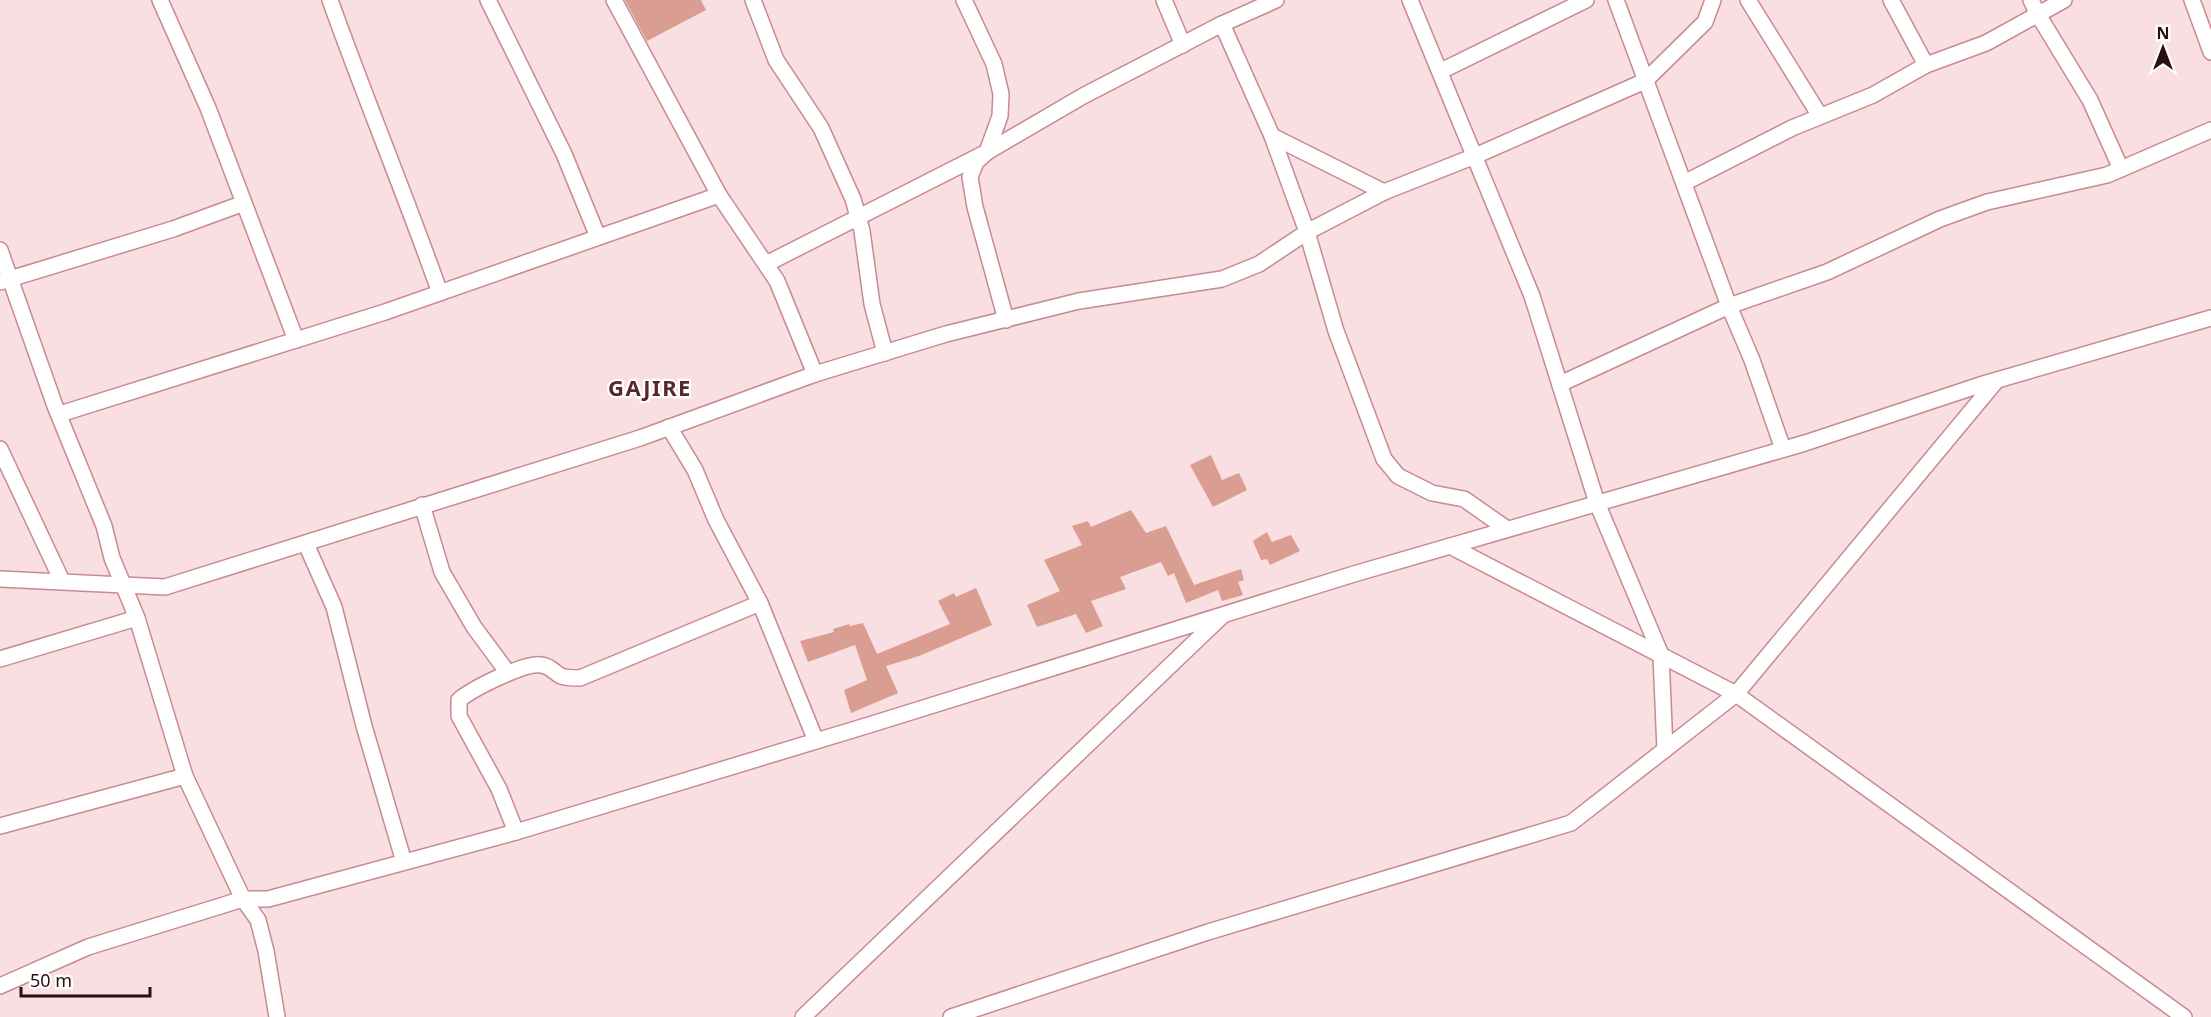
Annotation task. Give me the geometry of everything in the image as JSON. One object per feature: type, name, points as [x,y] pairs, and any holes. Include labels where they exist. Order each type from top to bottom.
[{"type":"street","points":[[160,0],[208,108],[296,340]]},
{"type":"street","points":[[330,0],[440,293]]},
{"type":"street","points":[[488,0],[564,154],[598,237]]},
{"type":"street","points":[[614,0],[720,195],[777,281],[815,374]]},
{"type":"street","points":[[753,0],[776,60],[821,128],[853,199],[872,304],[885,353]]},
{"type":"street","points":[[964,0],[994,64],[1001,94],[1000,116],[987,152],[976,162],[970,177],[975,207],[1006,320]]},
{"type":"street","points":[[1164,0],[1183,45]]},
{"type":"street","points":[[766,264],[987,152],[1083,96],[1222,24],[1276,0]]},
{"type":"street","points":[[1410,0],[1532,296],[1597,503],[1661,655],[1665,750]]},
{"type":"street","points":[[1441,71],[1586,0]]},
{"type":"street","points":[[1616,0],[1729,306],[1752,360],[1783,449]]},
{"type":"street","points":[[0,579],[165,587],[669,427],[815,374],[946,334],[1079,301],[1222,279],[1259,264],[1307,232],[1383,192],[1475,156],[1645,81],[1706,21],[1713,0]]},
{"type":"street","points":[[1748,0],[1820,116]]},
{"type":"street","points":[[1891,0],[1926,65]]},
{"type":"street","points":[[1684,183],[1792,128],[1873,95],[1926,65],[1986,43],[2034,7],[2064,0]]},
{"type":"street","points":[[2192,0],[2211,52]]},
{"type":"street","points":[[2034,7],[2090,100],[2121,169]]},
{"type":"street","points":[[1222,24],[1272,136],[1307,232],[1336,331],[1383,459],[1398,476],[1432,493],[1464,499],[1507,529]]},
{"type":"street","points":[[1560,384],[1729,306],[1827,272],[1940,219],[1987,202],[2107,175],[2211,130]]},
{"type":"street","points":[[1272,136],[1383,192]]},
{"type":"street","points":[[60,414],[440,293],[720,195]]},
{"type":"street","points":[[4,281],[173,229],[244,203]]},
{"type":"street","points":[[0,250],[4,281],[60,414],[104,526],[112,558],[137,618],[185,776],[243,899],[258,920],[266,951],[277,1017]]},
{"type":"street","points":[[0,986],[88,947],[243,899],[268,899],[516,832],[1225,614],[1783,449],[1997,380],[2211,318]]},
{"type":"street","points":[[951,1017],[1208,932],[1571,823],[1736,694],[1997,380]]},
{"type":"street","points":[[669,427],[695,470],[716,520],[760,603],[816,741]]},
{"type":"street","points":[[0,449],[62,582]]},
{"type":"street","points":[[422,505],[442,572],[474,627],[508,674]]},
{"type":"street","points":[[306,544],[334,607],[364,726],[404,862]]},
{"type":"street","points":[[1450,546],[1736,694],[2184,1017]]},
{"type":"street","points":[[516,832],[499,789],[459,716],[459,700],[468,692],[537,664],[550,667],[563,677],[580,678],[760,603]]},
{"type":"street","points":[[802,1017],[1225,614]]},
{"type":"street","points":[[0,659],[137,618]]},
{"type":"street","points":[[0,826],[185,776]]},
{"type":"building","points":[[625,0],[701,0],[706,10],[647,41]]},
{"type":"building","points":[[1211,455],[1222,480],[1239,473],[1247,490],[1213,507],[1190,465]]},
{"type":"building","points":[[1131,510],[1146,533],[1166,526],[1194,585],[1241,569],[1244,580],[1238,582],[1243,595],[1222,601],[1218,590],[1186,603],[1174,573],[1168,576],[1161,562],[1120,577],[1126,589],[1091,601],[1103,626],[1086,633],[1076,614],[1037,627],[1027,605],[1060,591],[1044,560],[1082,545],[1072,526],[1088,521],[1091,527]]},
{"type":"building","points":[[1267,532],[1272,542],[1291,535],[1300,551],[1270,565],[1267,559],[1261,560],[1253,541]]},
{"type":"building","points":[[976,588],[992,625],[919,656],[886,666],[898,693],[851,713],[844,690],[867,680],[855,645],[808,662],[800,641],[834,632],[833,629],[849,624],[850,626],[863,623],[877,654],[950,624],[938,601],[954,593],[956,597]]},
{"type":"district","name":"GAJIRE","points":[[650,388]]}]
